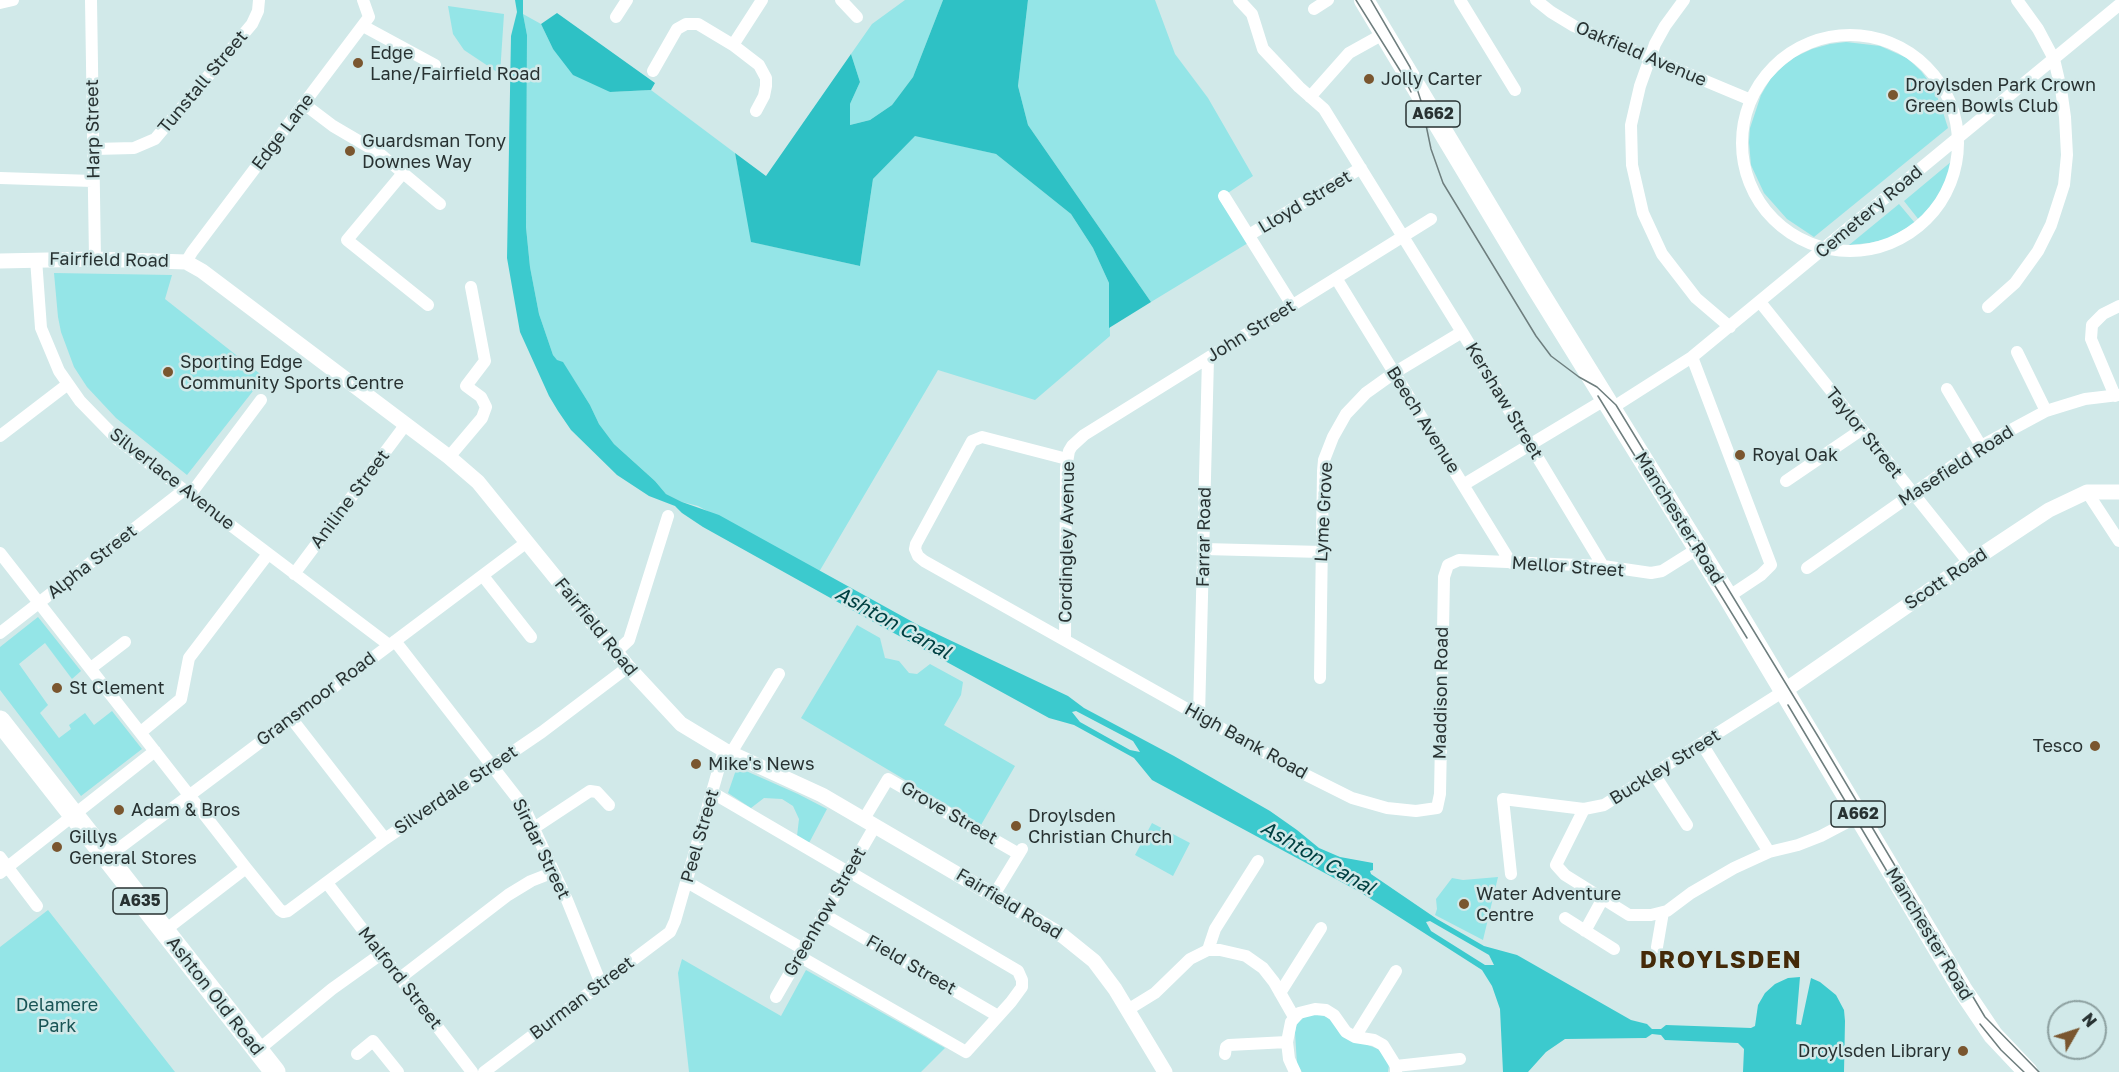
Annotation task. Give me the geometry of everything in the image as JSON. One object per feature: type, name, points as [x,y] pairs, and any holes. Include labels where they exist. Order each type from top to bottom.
[{"type":"highway","name":"Ashton Old Road","points":[[2,728],[275,1072]]},
{"type":"main road","name":"Manchester Road","points":[[1364,0],[1536,287],[1728,597],[1962,989],[1993,1035],[2028,1072]]},
{"type":"main road","name":"Manchester Road","points":[[1993,1035],[2039,1072]]},
{"type":"street","points":[[0,3],[13,0]]},
{"type":"street","name":"Harp Street","points":[[92,0],[95,259]]},
{"type":"street","name":"Tunstall Street","points":[[94,149],[134,148],[155,139],[252,24],[258,11],[259,0]]},
{"type":"street","points":[[363,0],[369,17],[363,26],[435,65]]},
{"type":"street","points":[[616,17],[627,0]]},
{"type":"street","points":[[733,45],[762,0]]},
{"type":"street","points":[[841,0],[857,17]]},
{"type":"street","name":"Kershaw Street","points":[[1239,0],[1252,14],[1263,49],[1324,109],[1603,566]]},
{"type":"street","points":[[1314,9],[1328,0]]},
{"type":"street","points":[[1460,0],[1515,90]]},
{"type":"street","name":"Oakfield Avenue","points":[[1536,0],[1574,26],[1751,100]]},
{"type":"street","points":[[1684,0],[1665,26],[1649,57],[1630,125],[1632,165],[1636,192],[1651,232],[1677,275],[1696,298],[1730,327]]},
{"type":"street","points":[[1989,307],[2015,283],[2038,251],[2051,225],[2064,185],[2067,155],[2065,117],[2054,59],[2038,29],[2017,0]]},
{"type":"street","name":"Cemetery Road","points":[[1463,485],[1530,445],[1692,357],[2119,5]]},
{"type":"street","points":[[653,72],[674,34],[681,26],[698,24],[751,58],[765,74],[765,92],[756,111]]},
{"type":"street","name":"Edge Lane","points":[[186,262],[363,26]]},
{"type":"street","points":[[1310,97],[1349,53],[1385,33]]},
{"type":"street","points":[[1837,36],[1875,38],[1907,51],[1925,65],[1945,96],[1958,139],[1957,163],[1950,187],[1935,212],[1920,227],[1902,238],[1872,250],[1844,252],[1824,250],[1782,226],[1757,196],[1748,179],[1742,142],[1751,100],[1770,67],[1809,42],[1837,36]]},
{"type":"street","points":[[304,104],[333,126],[379,153],[440,204]]},
{"type":"street","name":"Lloyd Street","points":[[1249,236],[1361,168]]},
{"type":"street","points":[[403,173],[347,240],[428,305]]},
{"type":"street","points":[[0,178],[93,181]]},
{"type":"street","points":[[1224,196],[1292,305]]},
{"type":"street","name":"John Street","points":[[1072,446],[1084,435],[1431,219]]},
{"type":"street","name":"Silverlace Avenue","points":[[36,259],[41,328],[59,371],[80,401],[118,440],[294,574],[392,643]]},
{"type":"street","name":"Fairfield Road","points":[[0,261],[95,259],[186,262],[209,276],[449,457],[489,493],[628,667],[681,724],[727,752],[804,786],[870,822],[1074,944],[1094,962],[1129,1009],[1165,1072]]},
{"type":"street","name":"Beech Avenue","points":[[1336,278],[1511,563]]},
{"type":"street","points":[[449,457],[482,418],[486,407],[481,397],[466,386],[485,361],[471,287]]},
{"type":"street","name":"Taylor Street","points":[[1760,302],[1969,563]]},
{"type":"street","points":[[2117,395],[2091,339],[2092,325],[2103,314],[2119,306]]},
{"type":"street","name":"Lyme Grove","points":[[1320,678],[1323,471],[1324,460],[1333,437],[1342,420],[1356,402],[1394,373],[1462,332]]},
{"type":"street","points":[[2016,352],[2046,411]]},
{"type":"street","points":[[1692,357],[1772,565],[1728,597]]},
{"type":"street","name":"Farrar Road","points":[[1199,716],[1208,358]]},
{"type":"street","points":[[0,436],[68,384]]},
{"type":"street","points":[[1947,389],[1982,446]]},
{"type":"street","name":"Masefield Road","points":[[1807,568],[1982,446],[2046,411],[2085,399],[2117,395]]},
{"type":"street","name":"Alpha Street","points":[[0,633],[187,493],[261,399]]},
{"type":"street","name":"Aniline Street","points":[[294,574],[406,424]]},
{"type":"street","points":[[1786,481],[1861,430]]},
{"type":"street","name":"High Bank Road","points":[[1067,459],[982,437],[972,441],[915,549],[918,556],[1199,716],[1352,798],[1403,810],[1437,808]]},
{"type":"street","name":"Cordingley Avenue","points":[[1065,640],[1067,459],[1072,446]]},
{"type":"street","points":[[2087,492],[2119,541]]},
{"type":"street","name":"Scott Road","points":[[1784,691],[2049,510],[2087,492],[2119,492]]},
{"type":"street","points":[[616,652],[629,640],[668,516]]},
{"type":"street","name":"Gransmoor Road","points":[[106,858],[527,542]]},
{"type":"street","points":[[1204,549],[1322,552]]},
{"type":"street","name":"Mellor Street","points":[[1444,577],[1448,565],[1459,560],[1603,566],[1651,573],[1662,571],[1697,549]]},
{"type":"street","points":[[0,553],[246,868],[164,931]]},
{"type":"street","points":[[141,732],[181,699],[189,658],[268,554]]},
{"type":"street","points":[[483,576],[531,637]]},
{"type":"street","name":"Maddison Road","points":[[1437,808],[1440,794],[1444,577]]},
{"type":"street","points":[[91,668],[125,642]]},
{"type":"street","name":"Sirdar Street","points":[[392,643],[524,807],[601,984]]},
{"type":"street","name":"Silverdale Street","points":[[246,868],[280,910],[288,911],[385,839],[542,732],[628,667]]},
{"type":"street","name":"Peel Street","points":[[675,921],[727,752],[779,674]]},
{"type":"street","name":"Buckley Street","points":[[1511,874],[1503,799],[1584,809],[1604,805],[1784,691]]},
{"type":"street","points":[[291,718],[385,839]]},
{"type":"street","points":[[1702,744],[1769,852]]},
{"type":"street","points":[[37,906],[3,866],[73,816],[155,751]]},
{"type":"street","points":[[1654,774],[1687,825]]},
{"type":"street","name":"Grove Street","points":[[870,822],[888,778],[991,838],[1020,852],[994,895]]},
{"type":"street","points":[[534,828],[590,791],[597,792],[609,805]]},
{"type":"street","points":[[687,882],[966,1052],[1022,987],[1018,971],[713,793]]},
{"type":"street","points":[[1584,809],[1556,866],[1564,875],[1629,915],[1651,915],[1663,912],[1734,868],[1769,852],[1798,845],[1821,836],[1859,816]]},
{"type":"street","name":"Greenhow Street","points":[[776,997],[848,872],[870,822]]},
{"type":"street","points":[[1208,950],[1215,929],[1258,861]]},
{"type":"street","points":[[400,978],[508,896],[531,881],[554,872]]},
{"type":"street","name":"Malford Street","points":[[327,883],[472,1072]]},
{"type":"street","points":[[1585,931],[1602,900]]},
{"type":"street","points":[[1657,947],[1663,912]]},
{"type":"street","name":"Field Street","points":[[823,914],[998,1016]]},
{"type":"street","points":[[1565,918],[1614,949]]},
{"type":"street","name":"Burman Street","points":[[484,1072],[670,932],[675,921]]},
{"type":"street","points":[[1280,993],[1321,928]]},
{"type":"street","points":[[1129,1009],[1155,993],[1190,959],[1208,950],[1230,951],[1246,956],[1269,975],[1294,1017]]},
{"type":"street","points":[[258,1050],[333,989],[381,954]]},
{"type":"street","points":[[1355,1037],[1396,971]]},
{"type":"street","points":[[1295,1072],[1289,1059],[1287,1042],[1291,1022],[1294,1017],[1305,1011],[1316,1009],[1326,1010],[1334,1016],[1346,1032],[1355,1037],[1374,1040],[1383,1045],[1396,1069],[1460,1059]]},
{"type":"street","points":[[357,1054],[374,1041],[398,1072]]},
{"type":"street","points":[[1224,1054],[1229,1045],[1287,1042]]},
{"type":"green space","points":[[905,0],[943,0],[913,77],[892,105],[870,120],[850,125],[850,104],[860,82],[851,54],[872,24]]},
{"type":"green space","points":[[1028,0],[1155,0],[1175,54],[1208,98],[1253,176],[1219,199],[1248,243],[1151,302],[1028,125],[1018,86]]},
{"type":"green space","points":[[448,6],[504,14],[500,74],[464,50],[453,34]]},
{"type":"green space","points":[[523,14],[541,24],[553,49],[610,92],[651,90],[735,153],[752,242],[860,266],[873,179],[915,135],[996,154],[1071,214],[1093,248],[1109,283],[1110,336],[1035,400],[938,370],[819,572],[698,506],[682,502],[666,494],[614,444],[599,424],[590,405],[563,363],[557,361],[553,355],[539,314],[530,267],[526,227],[527,35]]},
{"type":"green space","points":[[1846,42],[1880,46],[1907,58],[1933,87],[1948,128],[1814,237],[1787,219],[1764,193],[1751,165],[1750,128],[1761,95],[1771,78],[1782,67],[1795,57],[1812,49]]},
{"type":"green space","points":[[1952,161],[1938,196],[1919,220],[1904,201]]},
{"type":"green space","points":[[1899,204],[1915,223],[1887,239],[1849,245]]},
{"type":"green space","name":"Sporting Edge Community Sports Centre","points":[[54,273],[172,275],[165,299],[264,377],[187,475],[116,418],[87,387],[74,367],[61,332]]},
{"type":"green space","points":[[38,617],[81,671],[72,679],[45,643],[19,664],[48,705],[40,713],[59,738],[71,729],[69,725],[85,713],[94,725],[112,711],[142,749],[81,796],[0,690],[0,647]]},
{"type":"green space","points":[[857,625],[880,638],[885,658],[899,661],[909,673],[917,674],[930,664],[963,682],[961,695],[944,725],[1015,766],[981,825],[801,718]]},
{"type":"green space","points":[[737,767],[827,809],[809,843],[797,836],[799,819],[793,806],[782,799],[764,798],[751,808],[728,793]]},
{"type":"green space","points":[[1152,823],[1190,843],[1173,876],[1135,855]]},
{"type":"green space","name":"Water Adventure Centre","points":[[1498,877],[1483,940],[1435,915],[1436,899],[1452,878],[1463,880]]},
{"type":"green space","name":"Delamere Park","points":[[48,910],[175,1072],[0,1072],[0,947]]},
{"type":"green space","points":[[682,959],[781,1016],[806,970],[945,1048],[921,1072],[689,1072],[678,973]]},
{"type":"green space","points":[[1307,1015],[1327,1017],[1340,1034],[1351,1041],[1378,1049],[1385,1056],[1389,1065],[1388,1072],[1302,1072],[1297,1064],[1295,1032],[1297,1023]]},
{"type":"shaded area","points":[[943,0],[1028,0],[1018,86],[1028,125],[1151,302],[1109,328],[1109,283],[1093,248],[1071,214],[996,154],[915,136],[873,179],[860,266],[751,242],[735,153],[766,176],[851,54],[860,82],[850,104],[850,125],[870,120],[892,105],[913,77]]},
{"type":"shaded area","points":[[557,13],[655,83],[651,90],[610,92],[573,75],[553,49],[541,24]]},
{"type":"water","name":"Ashton Canal","points":[[515,0],[523,0],[527,35],[526,227],[530,267],[539,314],[553,355],[557,360],[563,362],[599,424],[614,444],[666,494],[719,515],[920,626],[1068,696],[1084,708],[1270,811],[1319,848],[1340,857],[1373,863],[1371,874],[1437,919],[1484,946],[1517,955],[1631,1020],[1647,1024],[1652,1029],[1661,1029],[1666,1025],[1751,1028],[1755,1026],[1758,1005],[1765,993],[1775,984],[1788,978],[1800,977],[1796,1024],[1801,1025],[1811,978],[1820,982],[1836,995],[1844,1010],[1844,1072],[1743,1072],[1744,1049],[1738,1043],[1665,1040],[1661,1035],[1652,1034],[1646,1038],[1565,1039],[1546,1052],[1528,1072],[1503,1072],[1500,1009],[1492,986],[1482,970],[1360,892],[1152,780],[1134,758],[1074,725],[1049,718],[703,527],[675,506],[649,496],[617,475],[571,430],[558,411],[520,332],[507,258],[511,36],[517,12]],"holes":[[[1076,711],[1133,741],[1140,752],[1130,750],[1080,722],[1072,712]],[[1430,921],[1489,955],[1494,965],[1485,965],[1431,931],[1426,922]]]},
{"type":"tram line","points":[[1356,0],[1411,92]]},
{"type":"tram line","points":[[1371,0],[1410,67],[1421,101],[1431,149],[1443,183],[1536,336],[1551,356],[1597,387],[1616,405],[1819,738],[1985,1017],[2039,1072]]},
{"type":"tram line","points":[[1598,396],[1747,638]]},
{"type":"tram line","points":[[1788,705],[1926,937]]},
{"type":"tram line","points":[[1980,1024],[2001,1050],[2024,1072]]},
{"type":"place","name":"Edge Lane/Fairfield Road","points":[[358,63]]},
{"type":"place","name":"Jolly Carter","points":[[1369,79]]},
{"type":"place","name":"Droylsden Park Crown Green Bowls Club","points":[[1893,95]]},
{"type":"place","name":"Guardsman Tony Downes Way","points":[[350,151]]},
{"type":"place","name":"Sporting Edge Community Sports Centre","points":[[168,372]]},
{"type":"place","name":"Royal Oak","points":[[1740,455]]},
{"type":"place","name":"St Clement","points":[[57,688]]},
{"type":"place","name":"Tesco","points":[[2095,746]]},
{"type":"place","name":"Mike's News","points":[[696,764]]},
{"type":"place","name":"Adam & Bros","points":[[119,810]]},
{"type":"place","name":"Droylsden Christian Church","points":[[1016,826]]},
{"type":"place","name":"Gillys General Stores","points":[[57,847]]},
{"type":"place","name":"Water Adventure Centre","points":[[1464,904]]},
{"type":"place","name":"Droylsden Library","points":[[1963,1051]]},
{"type":"district","name":"DROYLSDEN","points":[[1721,960]]}]
